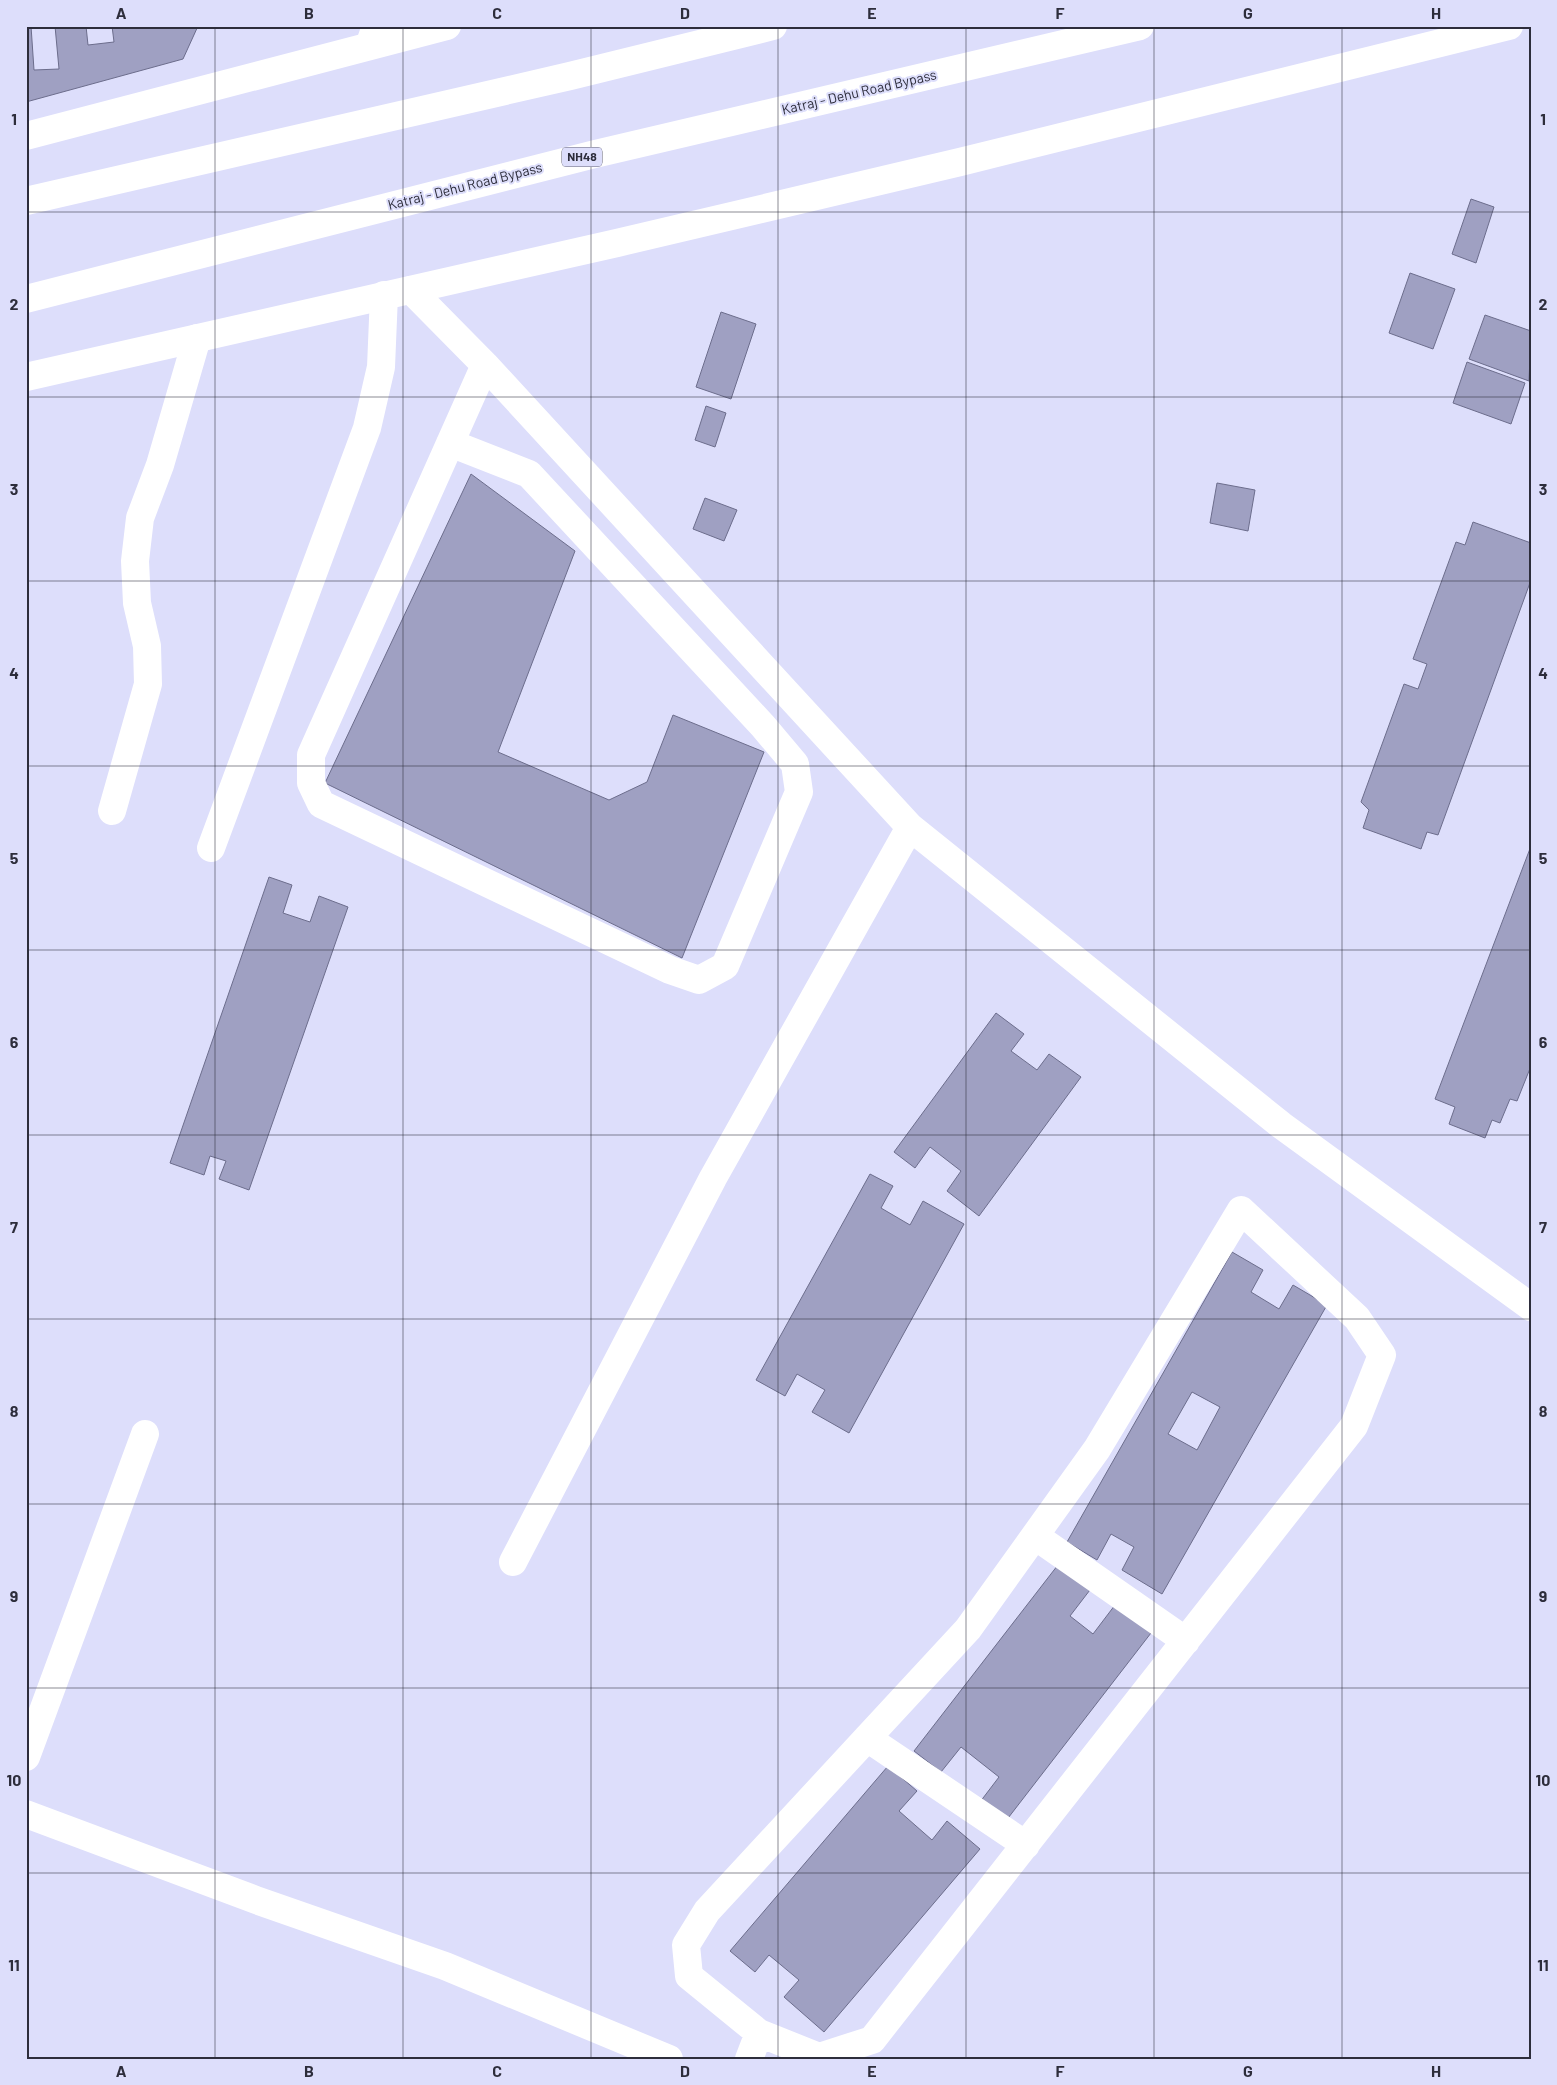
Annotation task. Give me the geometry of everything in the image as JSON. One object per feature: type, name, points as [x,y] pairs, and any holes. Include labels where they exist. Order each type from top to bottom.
[{"type":"main road","points":[[26,136],[373,36],[447,26]]},
{"type":"main road","points":[[26,201],[570,76],[773,26]]},
{"type":"main road","name":"Katraj - Dehu Road Bypass","points":[[26,298],[595,154],[1140,26]]},
{"type":"main road","points":[[26,377],[411,290],[960,162],[1509,26]]},
{"type":"main road","points":[[411,290],[485,364],[910,827],[1281,1125],[1531,1307]]},
{"type":"main road","points":[[211,848],[367,428],[381,368],[384,296]]},
{"type":"main road","points":[[112,811],[148,684],[147,646],[137,603],[135,561],[140,518],[160,465],[197,338]]},
{"type":"main road","points":[[450,443],[529,474],[757,719],[795,764],[799,792],[725,966],[699,980],[670,970],[321,804],[311,783],[311,755],[485,364]]},
{"type":"main road","points":[[513,1562],[713,1178],[910,827]]},
{"type":"main road","points":[[1241,1210],[1358,1318],[1382,1355],[1354,1426],[872,2040],[819,2057],[759,2033],[689,1976],[686,1945],[707,1911],[968,1629],[1035,1536],[1097,1449],[1241,1210]]},
{"type":"main road","points":[[26,1756],[144,1434]]},
{"type":"main road","points":[[1035,1536],[1186,1641]]},
{"type":"main road","points":[[867,1738],[1026,1845]]},
{"type":"main road","points":[[26,1814],[256,1900],[445,1966],[669,2059]]},
{"type":"main road","points":[[749,2059],[759,2033]]},
{"type":"building","points":[[26,26],[198,26],[183,59],[26,102]]},
{"type":"building","points":[[31,26],[55,26],[59,69],[34,70]]},
{"type":"building","points":[[86,26],[112,26],[114,42],[88,45]]},
{"type":"building","points":[[1471,199],[1494,207],[1476,263],[1452,254]]},
{"type":"building","points":[[1410,273],[1455,289],[1433,349],[1389,333]]},
{"type":"building","points":[[721,312],[756,324],[731,399],[696,387]]},
{"type":"building","points":[[1485,315],[1531,331],[1529,381],[1469,359]]},
{"type":"building","points":[[1467,362],[1525,383],[1511,424],[1453,403]]},
{"type":"building","points":[[706,406],[726,413],[715,447],[695,440]]},
{"type":"building","points":[[471,474],[575,551],[498,752],[609,800],[647,782],[673,715],[764,752],[682,958],[325,783]]},
{"type":"building","points":[[1217,483],[1255,490],[1248,531],[1210,523]]},
{"type":"building","points":[[705,498],[737,510],[724,541],[693,529]]},
{"type":"building","points":[[1473,522],[1531,543],[1531,580],[1438,835],[1427,832],[1421,849],[1363,828],[1369,810],[1361,802],[1404,684],[1418,689],[1427,664],[1413,659],[1456,542],[1465,545]]},
{"type":"building","points":[[1531,846],[1531,1066],[1517,1101],[1510,1099],[1500,1123],[1492,1120],[1485,1138],[1449,1124],[1455,1107],[1435,1099]]},
{"type":"building","points":[[269,877],[292,885],[283,913],[310,922],[319,896],[348,907],[249,1190],[219,1179],[226,1161],[210,1156],[204,1175],[170,1163]]},
{"type":"building","points":[[996,1013],[1024,1034],[1011,1051],[1037,1070],[1049,1054],[1081,1077],[979,1216],[947,1191],[961,1171],[930,1147],[915,1168],[894,1152]]},
{"type":"building","points":[[870,1174],[893,1186],[881,1208],[910,1225],[923,1201],[964,1224],[849,1433],[812,1412],[825,1390],[797,1374],[785,1396],[756,1380]]},
{"type":"building","points":[[1232,1252],[1263,1270],[1251,1292],[1279,1309],[1293,1285],[1327,1305],[1162,1594],[1122,1570],[1134,1547],[1111,1534],[1097,1560],[1067,1542]],"holes":[[[1192,1392],[1220,1407],[1197,1450],[1168,1434]]]},
{"type":"building","points":[[1061,1561],[1093,1586],[1070,1616],[1093,1634],[1115,1605],[1151,1633],[1005,1822],[980,1802],[999,1777],[961,1747],[941,1772],[914,1751]]},
{"type":"building","points":[[888,1766],[917,1791],[899,1811],[932,1840],[947,1821],[980,1849],[824,2032],[784,1997],[799,1980],[769,1955],[755,1972],[730,1951]]}]
